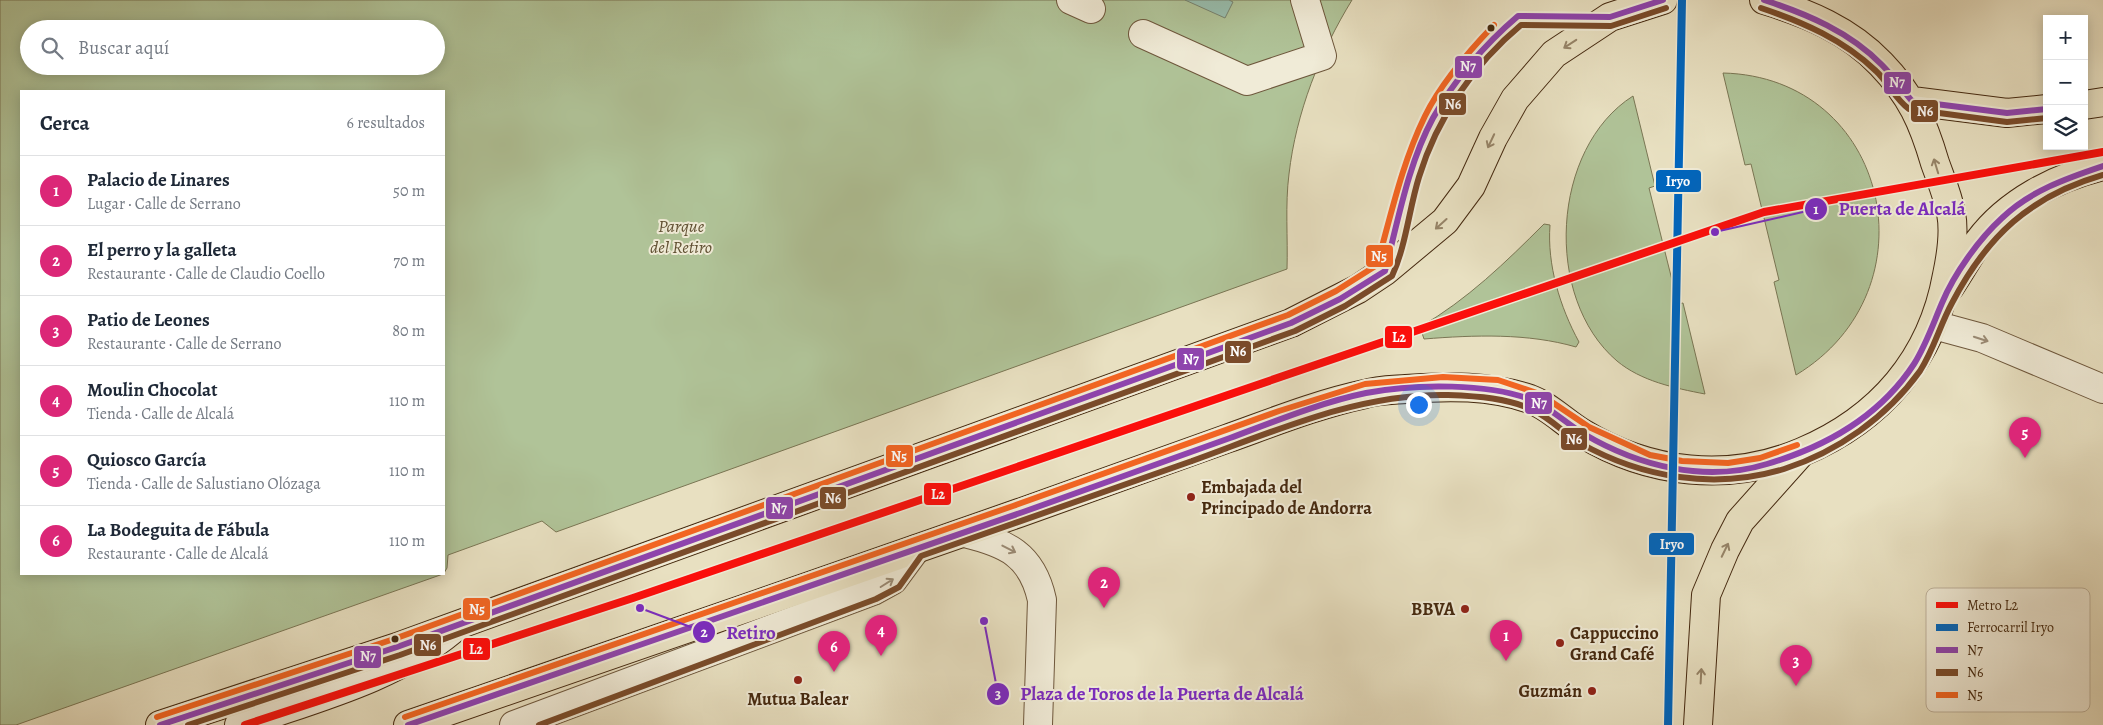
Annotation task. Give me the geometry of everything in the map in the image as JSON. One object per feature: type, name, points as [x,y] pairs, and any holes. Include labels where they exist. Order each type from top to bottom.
[{"type":"main road","points":[[160,725],[397,647],[461,622],[1291,323],[1352,292],[1385,270],[1445,220],[1471,186],[1493,138],[1514,99],[1554,54],[1613,9],[1663,0]]},
{"type":"main road","points":[[408,725],[916,549],[1282,419],[1367,393],[1443,386],[1496,389],[1537,402],[1585,435],[1647,463],[1681,470],[1729,472],[1762,466],[1800,453],[1841,434],[1878,406],[1912,365],[1934,325],[1943,299],[1951,257],[1952,216],[1928,141],[1912,101],[1879,61],[1841,32],[1806,13],[1764,0]]},
{"type":"main road","points":[[1912,101],[2007,113],[2043,109]]},
{"type":"main road","points":[[2088,104],[2103,102]]},
{"type":"main road","points":[[1943,299],[1980,240],[2006,213],[2051,184],[2103,166]]},
{"type":"main road","points":[[1698,725],[1706,595],[1725,550],[1740,521],[1800,453]]},
{"type":"street","points":[[1143,34],[1247,82],[1322,56],[1305,0]]},
{"type":"street","points":[[1934,325],[1990,342],[2103,389]]},
{"type":"street","points":[[964,532],[990,539],[1017,553],[1032,569],[1039,583],[1042,600],[1038,725]]},
{"type":"street","points":[[514,725],[873,591],[893,580],[916,549]]},
{"type":"street","points":[[238,725],[375,676],[404,663],[430,648],[461,622]]},
{"type":"green space","name":"Parque del Retiro","points":[[0,0],[1352,0],[1320,62],[1297,128],[1288,186],[1287,269],[556,532],[542,521],[448,555],[445,571],[445,90],[20,90],[20,575],[440,575],[16,725],[0,725]]},
{"type":"green space","points":[[1723,73],[1780,84],[1824,110],[1856,148],[1875,194],[1879,243],[1867,293],[1840,338],[1796,375],[1774,282],[1779,280],[1751,164],[1745,165]]},
{"type":"green space","points":[[1633,96],[1655,186],[1649,188],[1678,304],[1683,303],[1705,394],[1647,379],[1617,361],[1593,334],[1577,300],[1568,263],[1566,224],[1572,186],[1586,150],[1606,120]]},
{"type":"green space","points":[[1544,224],[1550,225],[1551,255],[1556,285],[1566,315],[1579,342],[1576,347],[1539,339],[1501,336],[1424,339],[1420,327],[1470,293]]},
{"type":"shaded area","points":[[1185,0],[1229,0],[1233,2],[1225,18]]},
{"type":"metro line","name":"L2","points":[[245,725],[633,598],[1764,212],[2103,152]]},
{"type":"rail line","name":"Iryo","points":[[1668,725],[1682,0]]},
{"type":"transit line","name":"N7","points":[[160,725],[397,647],[1291,323],[1340,299],[1385,271],[1410,173],[1433,118],[1471,63],[1518,16],[1610,17],[1663,0]]},
{"type":"transit line","name":"N7","points":[[1764,0],[1796,11],[1827,25],[1856,43],[1882,65],[1912,101],[2007,113],[2043,109]]},
{"type":"transit line","name":"N6","points":[[188,725],[400,655],[1295,331],[1345,306],[1392,276],[1401,252],[1419,177],[1436,134],[1447,113],[1473,75],[1504,40],[1521,25],[1611,26],[1666,8]]},
{"type":"transit line","name":"N6","points":[[1761,8],[1792,19],[1837,41],[1876,71],[1909,109],[2007,122],[2043,118]]},
{"type":"transit line","name":"N5","points":[[157,717],[394,639],[1288,315],[1336,291],[1377,265],[1403,171],[1425,116],[1456,68],[1494,25]]},
{"type":"transit line","name":"N7","points":[[408,725],[1023,512],[1298,413],[1366,393],[1429,387],[1475,388],[1498,391],[1536,402],[1578,430],[1627,455],[1649,463],[1673,468],[1720,472],[1744,469],[1789,457],[1810,449],[1850,427],[1868,414],[1900,383],[1922,349],[1947,292],[1960,269],[1985,236],[2002,218],[2025,200],[2050,186],[2103,166]]},
{"type":"transit line","name":"N6","points":[[539,725],[876,599],[899,587],[921,556],[1286,426],[1350,407],[1382,400],[1448,395],[1504,400],[1541,414],[1580,443],[1604,455],[1628,465],[1679,477],[1732,479],[1784,469],[1804,462],[1842,443],[1860,431],[1907,388],[1925,363],[1948,311],[1966,279],[1980,258],[2013,222],[2032,207],[2054,194],[2103,175]]},
{"type":"transit line","name":"N5","points":[[405,717],[1013,506],[1279,411],[1365,384],[1443,377],[1498,380],[1540,394],[1589,427],[1650,455],[1682,461],[1728,463],[1760,458],[1797,445]]},
{"type":"place","name":"Puerta de Alcalá","points":[[1715,232]]},
{"type":"place","name":"Quiosco García","points":[[2025,458]]},
{"type":"place","name":"Embajada del Principado de Andorra","points":[[1191,497]]},
{"type":"place","name":"Retiro","points":[[640,608]]},
{"type":"place","name":"El perro y la galleta","points":[[1104,608]]},
{"type":"place","name":"BBVA","points":[[1465,609]]},
{"type":"place","name":"Plaza de Toros de la Puerta de Alcalá","points":[[984,621]]},
{"type":"place","name":"Cappuccino Grand Café","points":[[1560,643]]},
{"type":"place","name":"Moulin Chocolat","points":[[881,656]]},
{"type":"place","name":"Palacio de Linares","points":[[1506,661]]},
{"type":"place","name":"La Bodeguita de Fábula","points":[[834,672]]},
{"type":"place","name":"Mutua Balear","points":[[798,680]]},
{"type":"place","name":"Patio de Leones","points":[[1796,686]]},
{"type":"place","name":"Guzmán","points":[[1592,691]]}]
